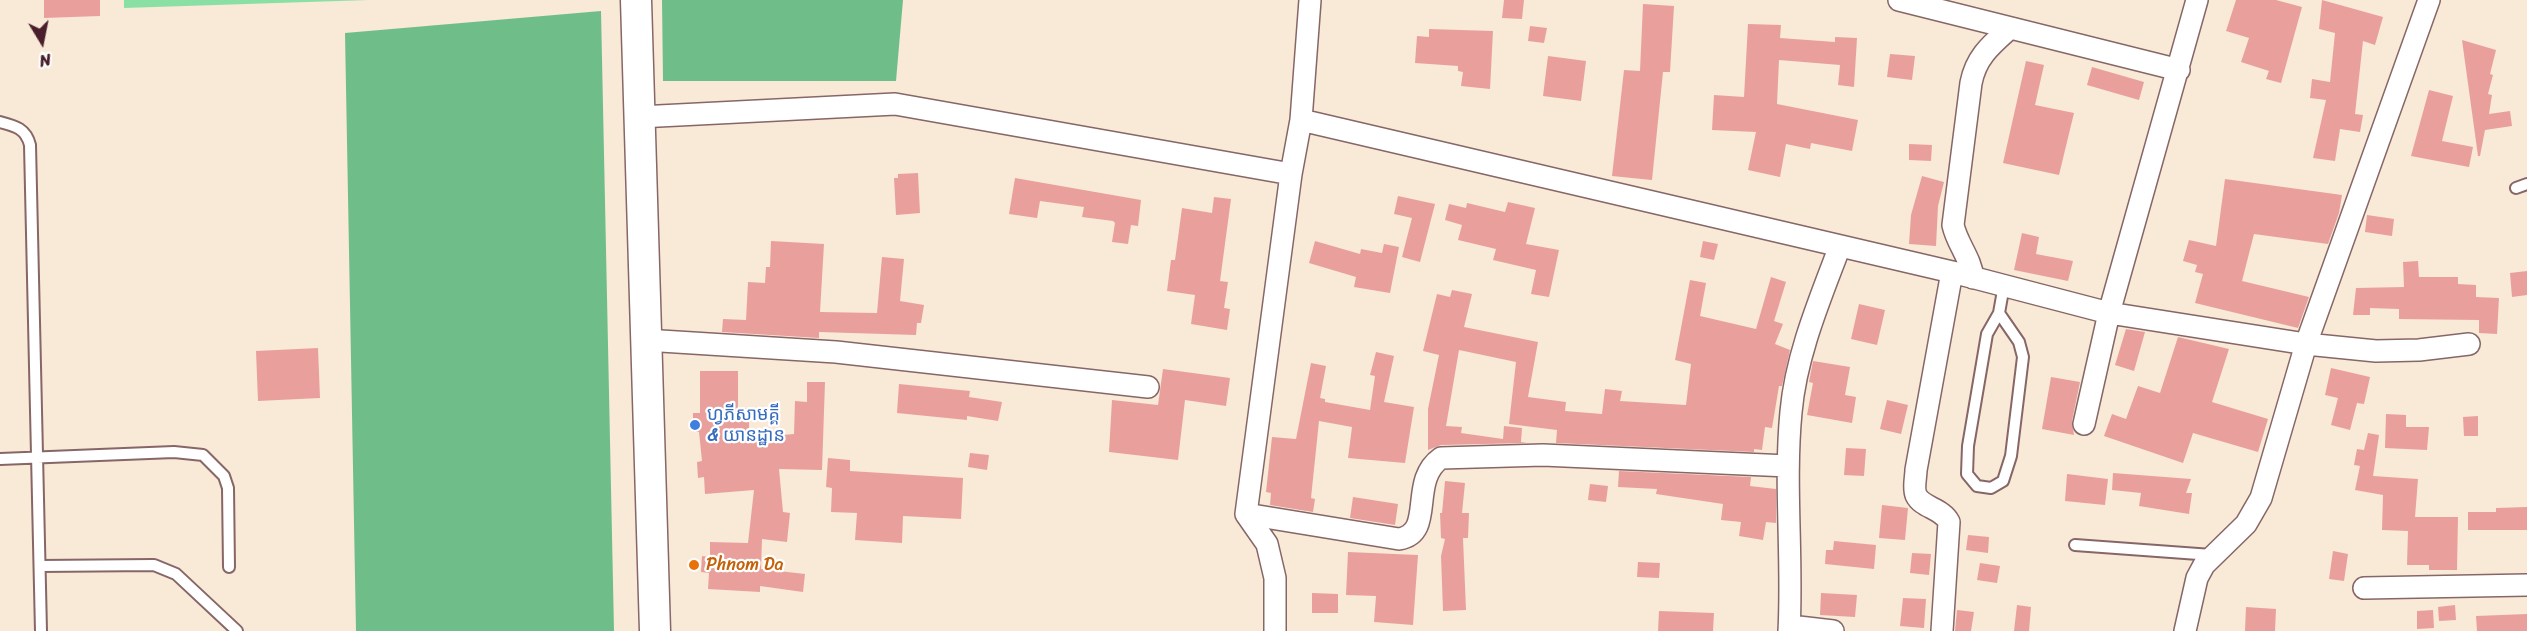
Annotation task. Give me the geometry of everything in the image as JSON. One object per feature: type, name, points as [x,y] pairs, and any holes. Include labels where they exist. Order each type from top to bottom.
[{"type":"main road","points":[[636,0],[655,631]]},
{"type":"street","points":[[1275,631],[1275,578],[1270,556],[1267,544],[1246,514],[1291,174],[1301,120],[1310,0]]},
{"type":"street","points":[[1899,0],[2179,70]]},
{"type":"street","points":[[2085,424],[2109,313],[2197,0]]},
{"type":"street","points":[[2185,631],[2197,578],[2212,555],[2246,524],[2254,513],[2306,344],[2429,0]]},
{"type":"street","points":[[1972,278],[1970,264],[1955,235],[1953,225],[1971,83],[1973,71],[1983,53],[2010,28]]},
{"type":"street","points":[[639,117],[895,104],[1291,174]]},
{"type":"street","points":[[1301,120],[1952,272],[2109,313],[2306,344],[2376,351],[2419,350],[2469,344]]},
{"type":"street","points":[[1833,631],[1790,628],[1788,466],[1791,411],[1796,375],[1820,299],[1840,246]]},
{"type":"street","points":[[1942,631],[1949,522],[1946,515],[1927,505],[1917,496],[1916,470],[1952,272]]},
{"type":"street","points":[[645,340],[836,352],[1148,387]]},
{"type":"street","points":[[1246,514],[1399,539],[1410,537],[1418,529],[1425,477],[1430,466],[1441,458],[1543,455],[1788,466]]},
{"type":"street","points":[[2364,588],[2527,585]]},
{"type":"lane","points":[[0,122],[21,129],[27,134],[30,145],[41,631]]},
{"type":"lane","points":[[1999,313],[2019,342],[2023,357],[2011,456],[2003,481],[1991,488],[1977,486],[1967,474],[1968,446],[1988,334],[1999,313],[2004,285]]},
{"type":"lane","points":[[0,459],[174,452],[203,455],[225,476],[228,488],[229,567]]},
{"type":"lane","points":[[2075,545],[2212,555]]},
{"type":"lane","points":[[40,566],[154,565],[176,574],[237,631]]},
{"type":"green space","points":[[124,0],[369,0],[124,8]]},
{"type":"green space","points":[[662,0],[903,0],[896,81],[663,81]]},
{"type":"green space","points":[[601,11],[614,631],[356,631],[345,33]]},
{"type":"building","points":[[44,0],[100,0],[100,16],[44,18]]},
{"type":"building","points":[[1504,0],[1524,0],[1522,19],[1502,18]]},
{"type":"building","points":[[2236,0],[2276,0],[2302,7],[2281,83],[2266,79],[2269,71],[2241,62],[2249,38],[2226,31]]},
{"type":"building","points":[[2322,0],[2383,17],[2375,45],[2363,41],[2355,114],[2363,115],[2360,132],[2340,129],[2335,161],[2313,158],[2326,100],[2310,98],[2312,79],[2330,82],[2335,33],[2319,29]]},
{"type":"building","points":[[1643,4],[1674,6],[1670,72],[1663,72],[1652,180],[1612,176],[1624,70],[1640,71]]},
{"type":"building","points":[[1748,24],[1781,25],[1780,38],[1835,42],[1835,37],[1857,38],[1854,87],[1838,85],[1840,65],[1779,60],[1777,104],[1858,120],[1852,151],[1811,143],[1810,149],[1786,144],[1780,177],[1748,170],[1756,132],[1712,130],[1714,95],[1744,97]]},
{"type":"building","points":[[1530,26],[1547,28],[1544,43],[1528,41]]},
{"type":"building","points":[[1429,29],[1493,31],[1490,89],[1461,86],[1463,72],[1458,71],[1458,66],[1415,63],[1417,36],[1429,37]]},
{"type":"building","points":[[2462,40],[2496,50],[2490,74],[2493,75],[2488,94],[2492,95],[2489,114],[2510,111],[2512,126],[2485,130],[2480,156],[2478,156]]},
{"type":"building","points":[[1890,54],[1915,56],[1912,80],[1887,77]]},
{"type":"building","points":[[1548,56],[1586,61],[1581,101],[1543,96]]},
{"type":"building","points":[[2026,61],[2044,65],[2035,105],[2074,113],[2059,175],[2003,163]]},
{"type":"building","points":[[2092,67],[2144,82],[2139,100],[2087,85]]},
{"type":"building","points":[[2429,90],[2453,96],[2442,141],[2473,147],[2469,167],[2411,156]]},
{"type":"building","points":[[1909,144],[1932,145],[1931,161],[1909,160]]},
{"type":"building","points":[[918,173],[920,213],[896,215],[894,178],[898,178],[898,174]]},
{"type":"building","points":[[1922,176],[1944,182],[1938,206],[1936,246],[1909,244],[1911,215]]},
{"type":"building","points":[[1015,178],[1141,200],[1138,226],[1131,225],[1128,244],[1112,242],[1115,223],[1113,221],[1082,217],[1084,207],[1040,201],[1037,218],[1009,214]]},
{"type":"building","points":[[2225,179],[2342,195],[2339,213],[2328,244],[2254,234],[2242,281],[2309,297],[2298,328],[2195,303],[2203,274],[2195,272],[2197,265],[2183,261],[2189,240],[2216,246]]},
{"type":"building","points":[[1398,196],[1435,204],[1420,262],[1402,257],[1412,218],[1394,214]]},
{"type":"building","points":[[1214,197],[1231,199],[1220,281],[1228,282],[1224,308],[1230,309],[1227,330],[1191,324],[1195,295],[1167,291],[1171,260],[1175,260],[1182,208],[1212,213]]},
{"type":"building","points":[[1508,202],[1535,208],[1526,244],[1559,250],[1549,297],[1531,294],[1536,270],[1493,260],[1496,249],[1458,240],[1462,225],[1445,220],[1449,204],[1466,208],[1467,203],[1505,212]]},
{"type":"building","points":[[2367,215],[2394,219],[2392,236],[2365,232]]},
{"type":"building","points":[[2022,233],[2039,237],[2036,254],[2073,261],[2068,281],[2014,270]]},
{"type":"building","points":[[771,241],[824,244],[820,312],[877,313],[882,257],[904,259],[900,301],[924,305],[921,323],[917,323],[916,335],[819,332],[819,338],[722,332],[723,319],[746,320],[748,282],[765,283],[766,267],[770,267]]},
{"type":"building","points":[[1315,241],[1360,254],[1361,249],[1382,253],[1384,244],[1399,247],[1390,293],[1354,287],[1356,277],[1309,263]]},
{"type":"building","points":[[1703,241],[1718,244],[1714,260],[1700,257]]},
{"type":"building","points":[[2418,261],[2419,277],[2458,277],[2458,284],[2476,285],[2476,297],[2499,298],[2497,334],[2479,333],[2479,320],[2399,319],[2399,309],[2370,308],[2370,315],[2353,315],[2356,288],[2404,287],[2403,262]]},
{"type":"building","points":[[2527,271],[2527,295],[2512,297],[2510,273]]},
{"type":"building","points":[[1771,277],[1786,282],[1774,321],[1783,324],[1775,344],[1790,350],[1782,386],[1779,386],[1772,428],[1765,427],[1762,450],[1754,449],[1754,452],[1556,443],[1557,430],[1509,424],[1516,362],[1459,350],[1446,426],[1462,427],[1461,433],[1503,439],[1504,426],[1522,428],[1521,442],[1527,443],[1441,445],[1428,450],[1428,409],[1439,355],[1423,351],[1437,294],[1450,297],[1452,290],[1472,294],[1464,327],[1538,342],[1528,397],[1566,402],[1565,411],[1602,414],[1605,389],[1622,391],[1620,401],[1686,405],[1691,364],[1675,360],[1690,280],[1706,283],[1700,316],[1756,329]]},
{"type":"building","points":[[1859,304],[1885,310],[1877,345],[1851,339]]},
{"type":"building","points":[[2126,329],[2145,332],[2134,371],[2115,365]]},
{"type":"building","points":[[2178,337],[2229,349],[2212,402],[2268,419],[2258,452],[2193,433],[2183,463],[2104,436],[2112,414],[2126,419],[2138,386],[2160,393]]},
{"type":"building","points":[[318,348],[320,398],[258,401],[256,351]]},
{"type":"building","points":[[1376,352],[1394,356],[1384,402],[1414,407],[1405,463],[1348,458],[1352,427],[1319,421],[1311,498],[1315,499],[1313,512],[1270,505],[1271,493],[1266,492],[1272,437],[1296,439],[1311,363],[1326,366],[1320,398],[1325,399],[1325,402],[1370,410],[1375,376],[1370,375]]},
{"type":"building","points":[[1813,361],[1850,367],[1845,395],[1856,397],[1852,423],[1807,415],[1813,383],[1809,382]]},
{"type":"building","points":[[2331,368],[2370,377],[2364,404],[2357,403],[2350,430],[2331,425],[2338,398],[2325,395]]},
{"type":"building","points":[[1163,369],[1230,378],[1226,406],[1185,400],[1178,460],[1109,452],[1112,400],[1158,405]]},
{"type":"building","points":[[700,371],[738,371],[738,408],[749,408],[749,438],[794,434],[795,401],[807,402],[807,382],[825,382],[822,470],[779,469],[783,512],[790,513],[787,542],[762,539],[761,569],[805,574],[803,592],[760,586],[760,592],[708,589],[709,573],[701,572],[702,556],[710,557],[710,542],[748,543],[754,490],[705,494],[704,477],[698,478],[697,462],[702,461],[699,432],[693,432],[693,413],[700,413]]},
{"type":"building","points":[[2051,377],[2080,382],[2072,421],[2074,435],[2042,429]]},
{"type":"building","points":[[899,384],[970,391],[969,397],[1002,402],[998,421],[967,416],[967,420],[897,413]]},
{"type":"building","points":[[1887,400],[1908,405],[1901,434],[1880,429]]},
{"type":"building","points":[[2386,414],[2406,415],[2406,427],[2429,427],[2427,450],[2385,448]]},
{"type":"building","points":[[2478,416],[2478,436],[2464,436],[2463,417]]},
{"type":"building","points":[[2368,433],[2379,435],[2373,476],[2418,479],[2415,517],[2458,517],[2457,570],[2429,570],[2429,565],[2407,565],[2408,531],[2382,530],[2383,495],[2355,490],[2360,466],[2354,465],[2357,449],[2364,450]]},
{"type":"building","points":[[1846,448],[1866,449],[1864,476],[1844,475]]},
{"type":"building","points":[[970,453],[989,455],[987,470],[968,467]]},
{"type":"building","points":[[828,458],[850,460],[850,471],[963,478],[961,519],[903,516],[902,543],[855,540],[857,513],[831,512],[832,488],[826,487]]},
{"type":"building","points":[[1619,471],[1751,477],[1750,486],[1776,489],[1776,523],[1766,522],[1763,540],[1739,536],[1741,522],[1721,520],[1723,504],[1656,494],[1657,489],[1618,487]]},
{"type":"building","points":[[2113,473],[2191,479],[2186,493],[2192,493],[2189,514],[2139,506],[2141,493],[2112,490]]},
{"type":"building","points":[[2067,474],[2108,479],[2105,505],[2065,501]]},
{"type":"building","points":[[1445,481],[1465,483],[1462,513],[1469,513],[1468,538],[1463,538],[1466,610],[1443,611],[1441,556],[1445,539],[1441,538],[1440,513],[1442,513]]},
{"type":"building","points":[[1590,484],[1608,486],[1606,502],[1588,500]]},
{"type":"building","points":[[1353,497],[1398,504],[1395,525],[1350,518]]},
{"type":"building","points":[[1882,505],[1908,508],[1905,540],[1879,538]]},
{"type":"building","points":[[2527,507],[2527,530],[2468,530],[2468,512],[2496,512],[2496,508]]},
{"type":"building","points":[[1968,535],[1989,537],[1988,553],[1966,550]]},
{"type":"building","points":[[1834,541],[1876,545],[1874,569],[1825,564],[1826,550],[1833,550]]},
{"type":"building","points":[[2333,551],[2348,554],[2344,581],[2329,579]]},
{"type":"building","points":[[1348,552],[1418,555],[1413,625],[1374,622],[1376,596],[1346,595]]},
{"type":"building","points":[[1912,553],[1931,554],[1929,575],[1910,573]]},
{"type":"building","points":[[1638,562],[1660,563],[1659,578],[1637,577]]},
{"type":"building","points":[[1980,563],[2000,566],[1997,583],[1977,580]]},
{"type":"building","points":[[1312,593],[1338,594],[1338,613],[1312,613]]},
{"type":"building","points":[[1821,593],[1857,595],[1855,617],[1820,615]]},
{"type":"building","points":[[1903,598],[1926,599],[1924,628],[1900,626]]},
{"type":"building","points":[[2017,605],[2031,607],[2029,631],[2014,631]]},
{"type":"building","points":[[2455,605],[2456,620],[2439,621],[2438,607]]},
{"type":"building","points":[[2246,607],[2276,609],[2275,631],[2245,631]]},
{"type":"building","points":[[1957,610],[1974,612],[1971,631],[1955,631]]},
{"type":"building","points":[[2433,610],[2434,628],[2417,629],[2417,611]]},
{"type":"building","points":[[1659,611],[1714,613],[1713,631],[1658,631]]},
{"type":"building","points":[[2527,614],[2527,631],[2477,631],[2476,616]]},
{"type":"place","name":"ហ្វភីសាមគ្គី & យានដ្ឋាន","points":[[695,425]]},
{"type":"place","name":"Phnom Da","points":[[694,565]]}]
